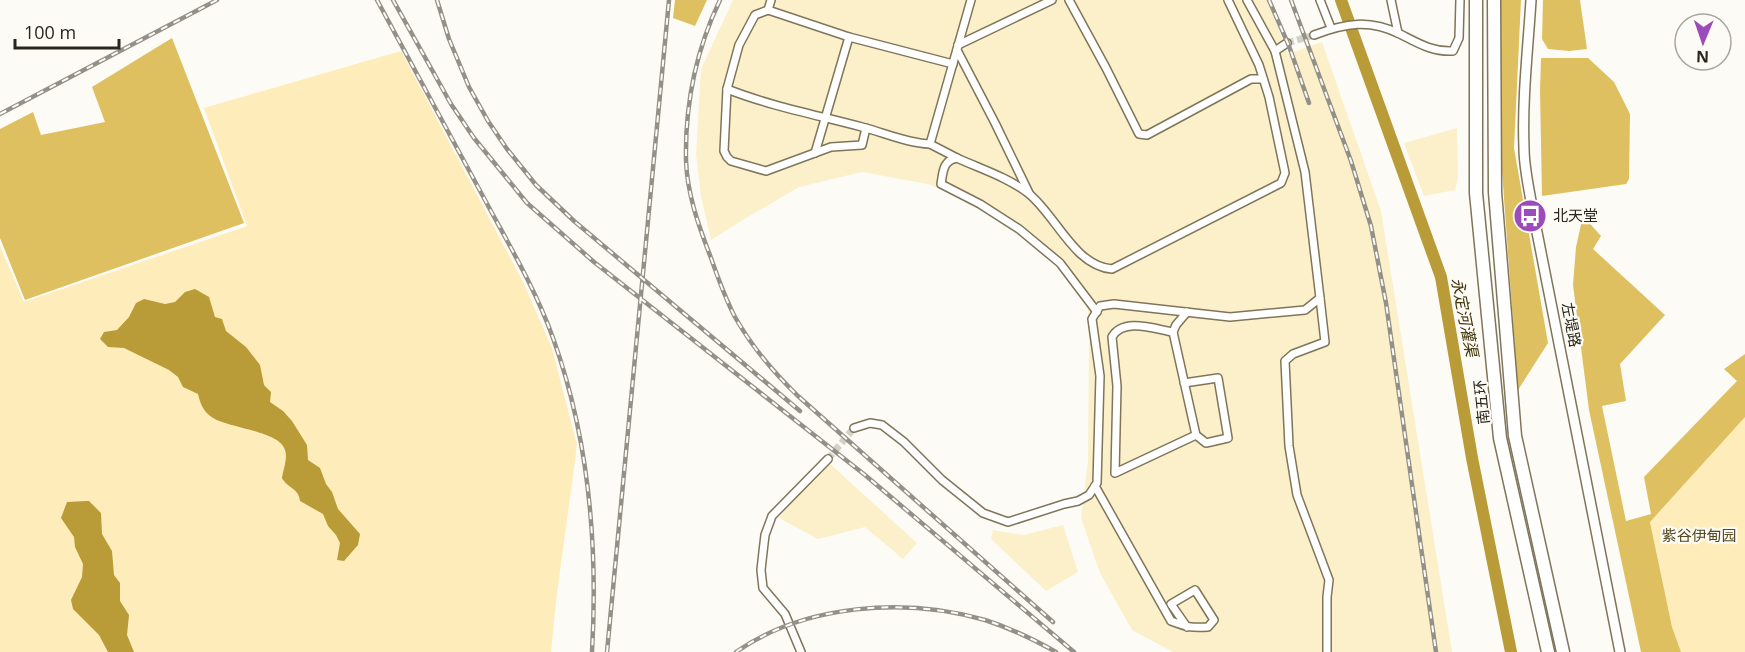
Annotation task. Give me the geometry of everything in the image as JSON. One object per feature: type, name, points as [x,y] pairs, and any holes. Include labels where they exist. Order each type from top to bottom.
[{"type":"highway","name":"南五环","points":[[1476,0],[1476,193],[1500,438],[1548,652]]},
{"type":"highway","name":"南五环","points":[[1494,0],[1495,192],[1515,436],[1563,652]]},
{"type":"main road","name":"左堤路","points":[[1531,0],[1525,90],[1525,162],[1620,652]]},
{"type":"street","points":[[768,10],[771,0]]},
{"type":"street","points":[[930,144],[971,0]]},
{"type":"street","points":[[958,48],[1052,0]]},
{"type":"street","points":[[1069,0],[1139,134],[1147,135],[1251,79],[1263,79]]},
{"type":"street","points":[[958,48],[1030,195],[1088,261],[1101,268],[1112,268],[1281,183],[1285,173],[1269,97],[1259,65],[1228,0]]},
{"type":"street","points":[[1247,0],[1275,51],[1305,172],[1326,342],[1293,354],[1285,361],[1289,446],[1297,495],[1329,580],[1327,652]]},
{"type":"street","points":[[1320,0],[1332,28]]},
{"type":"street","points":[[1391,0],[1398,33]]},
{"type":"street","points":[[1314,35],[1332,28],[1362,23],[1398,33],[1424,46],[1441,51],[1453,51],[1459,38],[1460,0]]},
{"type":"street","points":[[866,128],[862,145],[831,147],[766,171],[731,161],[727,157],[724,151],[727,89],[739,45],[755,15],[768,10],[849,37],[954,64]]},
{"type":"street","points":[[815,153],[849,37]]},
{"type":"street","points":[[1275,51],[1287,43]]},
{"type":"street","points":[[727,89],[916,143],[930,144],[1007,180],[1030,195]]},
{"type":"street","points":[[1269,97],[1285,94]]},
{"type":"street","points":[[957,158],[950,159],[945,164],[940,184],[980,204],[1018,229],[1060,263],[1097,312]]},
{"type":"street","points":[[854,428],[870,423],[882,425],[904,442],[942,480],[983,513],[1008,522],[1078,501],[1089,495],[1097,483],[1100,376],[1092,319],[1100,306],[1114,304],[1230,317],[1305,310],[1320,298]]},
{"type":"street","points":[[1184,384],[1218,378],[1228,438],[1206,443],[1196,435],[1184,384],[1173,332],[1187,312]]},
{"type":"street","points":[[1173,332],[1135,325],[1122,327],[1115,331],[1112,337],[1117,386],[1115,473],[1196,435]]},
{"type":"street","points":[[801,652],[785,614],[763,588],[761,570],[765,535],[772,516],[828,459]]},
{"type":"street","points":[[1095,486],[1171,621],[1187,627],[1191,628],[1208,627],[1214,621],[1195,590],[1171,604],[1187,627]]},
{"type":"shaded area","points":[[675,0],[707,0],[695,26],[673,18]]},
{"type":"shaded area","points":[[733,0],[1268,0],[1288,54],[1322,42],[1381,211],[1452,652],[1173,652],[1132,630],[1100,573],[1081,518],[1088,461],[1088,310],[1085,302],[1053,260],[974,203],[928,184],[862,172],[799,187],[711,240],[701,196],[696,154],[701,69]]},
{"type":"shaded area","points":[[1500,0],[1521,0],[1514,148],[1548,343],[1518,390],[1502,171]]},
{"type":"shaded area","points":[[1543,0],[1580,0],[1587,49],[1569,51],[1548,49],[1542,39]]},
{"type":"shaded area","points":[[172,38],[244,223],[25,300],[0,238],[0,129],[33,112],[41,135],[105,122],[92,87]]},
{"type":"shaded area","points":[[1541,58],[1588,58],[1614,82],[1630,114],[1629,179],[1626,184],[1542,196]]},
{"type":"shaded area","points":[[1457,128],[1458,179],[1455,190],[1424,196],[1404,143]]},
{"type":"shaded area","points":[[1583,216],[1601,236],[1593,249],[1665,315],[1620,364],[1626,401],[1602,406],[1626,521],[1651,514],[1644,477],[1737,381],[1724,369],[1745,354],[1745,417],[1650,522],[1672,627],[1681,652],[1641,652],[1589,410],[1573,285],[1576,247]]},
{"type":"shaded area","points":[[195,289],[209,297],[215,317],[222,319],[226,331],[246,347],[260,365],[264,385],[271,392],[270,402],[292,421],[307,445],[308,460],[320,468],[338,509],[360,534],[358,545],[344,561],[337,560],[340,543],[323,514],[300,501],[297,493],[282,478],[286,457],[281,443],[209,415],[198,394],[183,387],[178,377],[169,370],[124,348],[108,347],[100,339],[104,332],[117,330],[129,317],[136,303],[144,299],[165,304],[175,302],[185,292]]},
{"type":"shaded area","points":[[830,464],[917,543],[903,559],[865,527],[818,539],[779,518],[797,495]]},
{"type":"shaded area","points":[[89,501],[101,513],[102,534],[112,551],[114,575],[120,583],[120,601],[129,615],[127,635],[134,652],[108,652],[99,635],[73,609],[71,600],[82,577],[83,564],[75,547],[74,537],[61,518],[67,502]]},
{"type":"shaded area","points":[[1063,525],[1078,572],[1046,591],[991,539],[993,530],[1023,535]]},
{"type":"green space","points":[[401,51],[523,282],[552,348],[577,445],[551,652],[0,652],[0,246],[24,302],[247,226],[204,108]]},
{"type":"green space","name":"紫谷伊甸园","points":[[1745,416],[1745,652],[1681,652],[1672,627],[1650,522]]},
{"type":"waterway","name":"永定河灌渠","points":[[1341,0],[1441,277],[1472,458],[1511,652]]},
{"type":"tunnel","points":[[1287,43],[1314,35]]},
{"type":"tunnel","points":[[828,459],[854,428]]},
{"type":"railway","points":[[0,114],[217,0]]},
{"type":"railway","points":[[377,0],[522,268],[553,338],[575,414],[588,493],[594,573],[592,652]]},
{"type":"railway","points":[[393,0],[451,104],[474,138],[527,203],[594,262],[865,475],[1074,652]]},
{"type":"railway","points":[[437,0],[449,39],[469,87],[507,149],[536,185],[574,221],[800,411]]},
{"type":"railway","points":[[607,652],[669,0]]},
{"type":"railway","points":[[720,0],[698,58],[690,98],[686,160],[691,198],[698,222],[735,317],[764,359],[798,396],[1053,622]]},
{"type":"railway","points":[[1269,0],[1289,46],[1309,103]]},
{"type":"railway","points":[[1291,0],[1351,161],[1371,226],[1386,303],[1436,652]]},
{"type":"railway","points":[[736,652],[763,636],[793,624],[856,609],[889,607],[954,613],[985,620],[1021,634],[1056,652]]},
{"type":"place","name":"北天堂","points":[[1530,216]]}]
